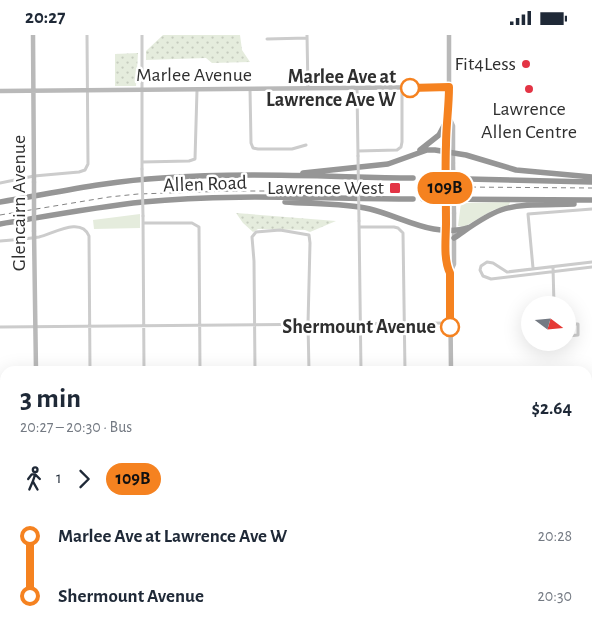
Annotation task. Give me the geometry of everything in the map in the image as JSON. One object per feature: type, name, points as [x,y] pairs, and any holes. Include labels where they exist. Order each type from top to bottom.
[{"type":"highway","points":[[410,155],[440,135],[449,116]]},
{"type":"highway","points":[[277,176],[388,164],[410,155],[431,150],[466,155],[516,171],[592,177]]},
{"type":"highway","name":"Allen Road","points":[[0,202],[97,185],[160,178],[277,176],[413,178]]},
{"type":"highway","points":[[425,178],[592,182]]},
{"type":"highway","points":[[238,198],[368,209],[434,230],[446,231],[470,227]]},
{"type":"highway","name":"Allen Road","points":[[0,224],[144,202],[238,198],[413,199]]},
{"type":"highway","points":[[423,199],[592,201]]},
{"type":"highway","points":[[454,238],[501,210],[515,207],[592,201]]},
{"type":"street","name":"Glencairn Avenue","points":[[33,35],[36,366]]},
{"type":"street","points":[[0,183],[34,176],[85,170],[88,164],[87,35]]},
{"type":"street","points":[[142,35],[144,366]]},
{"type":"street","points":[[449,35],[449,116],[446,126],[446,231],[447,266],[450,273],[451,366]]},
{"type":"street","points":[[267,39],[307,36],[308,89]]},
{"type":"street","name":"Marlee Avenue","points":[[0,91],[449,87]]},
{"type":"street","points":[[358,153],[397,150],[401,147],[402,88]]},
{"type":"street","points":[[250,89],[251,143],[253,148],[292,149],[306,145]]},
{"type":"street","points":[[357,89],[361,366]]},
{"type":"street","points":[[142,162],[189,161],[195,159],[197,90]]},
{"type":"street","points":[[449,116],[453,126],[454,154],[454,264],[450,273]]},
{"type":"street","points":[[533,268],[528,215],[592,209]]},
{"type":"street","points":[[143,223],[192,223],[199,227],[200,366]]},
{"type":"street","points":[[359,227],[394,227],[403,233],[405,366]]},
{"type":"street","points":[[0,241],[34,237],[70,228],[84,229],[86,231],[89,236],[90,366]]},
{"type":"street","points":[[255,366],[252,237],[256,232],[280,231],[309,235],[309,366]]},
{"type":"street","points":[[592,263],[507,272],[493,263],[487,262],[481,265],[480,270],[484,277],[491,279],[592,267]]},
{"type":"street","points":[[553,267],[554,296]]},
{"type":"street","points":[[0,327],[450,323]]},
{"type":"street","points":[[576,324],[578,324],[578,335],[576,335]]},
{"type":"green space","points":[[163,35],[240,35],[242,50],[250,62],[212,63],[206,58],[146,60],[146,51]]},
{"type":"green space","points":[[138,53],[136,86],[115,86],[115,54]]},
{"type":"green space","points":[[510,202],[509,205],[493,210],[464,227],[458,226],[461,203]]},
{"type":"green space","points":[[236,213],[336,221],[310,232],[305,230],[258,229],[253,232]]},
{"type":"green space","points":[[140,214],[140,228],[94,229],[93,220]]},
{"type":"railway","points":[[462,187],[592,188]]},
{"type":"railway","points":[[0,215],[138,194],[232,191],[331,191]]},
{"type":"bus line","name":"109B","points":[[410,88],[449,87],[449,116],[446,126],[446,231],[447,266],[450,273],[450,327]]},
{"type":"place","name":"Fit4Less","points":[[526,64]]},
{"type":"place","name":"Marlee Ave at Lawrence Ave W","points":[[410,88]]},
{"type":"place","name":"Lawrence Allen Centre","points":[[529,89]]},
{"type":"place","name":"Lawrence West","points":[[395,188]]},
{"type":"place","name":"Shermount Avenue","points":[[450,327]]}]
